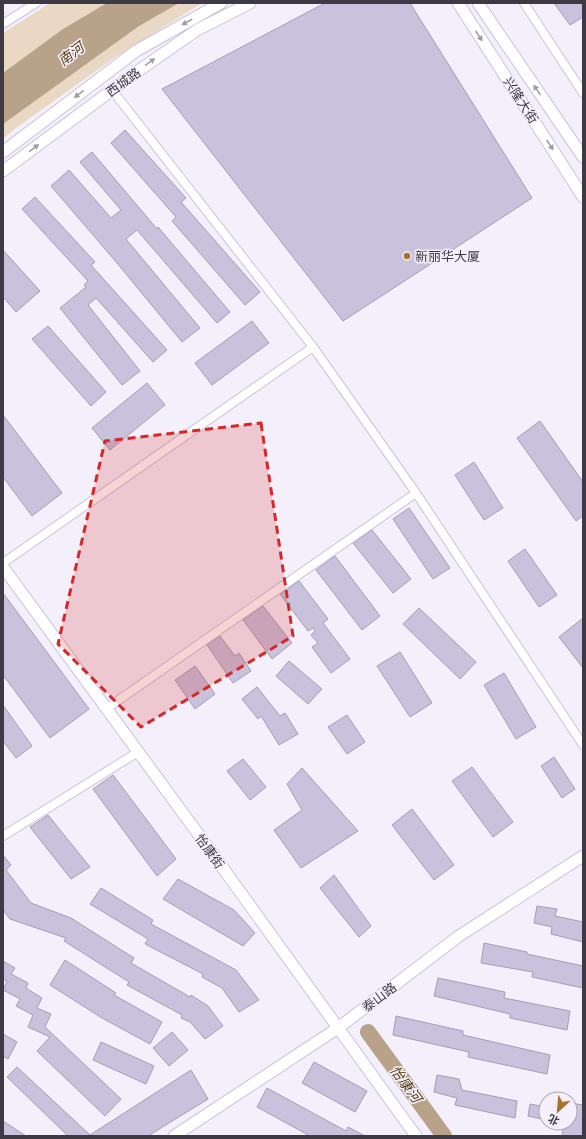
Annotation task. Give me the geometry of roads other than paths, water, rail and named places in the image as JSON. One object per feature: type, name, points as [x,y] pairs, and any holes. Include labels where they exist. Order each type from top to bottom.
[{"type":"main road","name":"西城路","points":[[3,152],[136,51],[221,3]]},
{"type":"main road","name":"西城路","points":[[3,171],[196,30],[250,3]]},
{"type":"main road","name":"兴隆大街","points":[[458,3],[583,196]]},
{"type":"main road","name":"兴隆大街","points":[[478,3],[583,157]]},
{"type":"main road","name":"怡康街","points":[[3,567],[416,1136]]},
{"type":"main road","name":"泰山路","points":[[174,1136],[338,1028],[459,936],[583,856]]},
{"type":"street","points":[[3,24],[36,3]]},
{"type":"street","points":[[524,3],[583,93]]},
{"type":"street","points":[[112,90],[313,346],[416,493],[583,745]]},
{"type":"street","points":[[3,563],[313,346]]},
{"type":"street","points":[[106,709],[416,493]]},
{"type":"street","points":[[3,836],[138,752]]},
{"type":"water","name":"南河","points":[[107,3],[179,3],[139,26],[3,124],[3,73],[63,29]]},
{"type":"waterway","name":"怡康河","points":[[368,1032],[444,1136]]},
{"type":"place","name":"新丽华大厦","points":[[407,256]]}]
